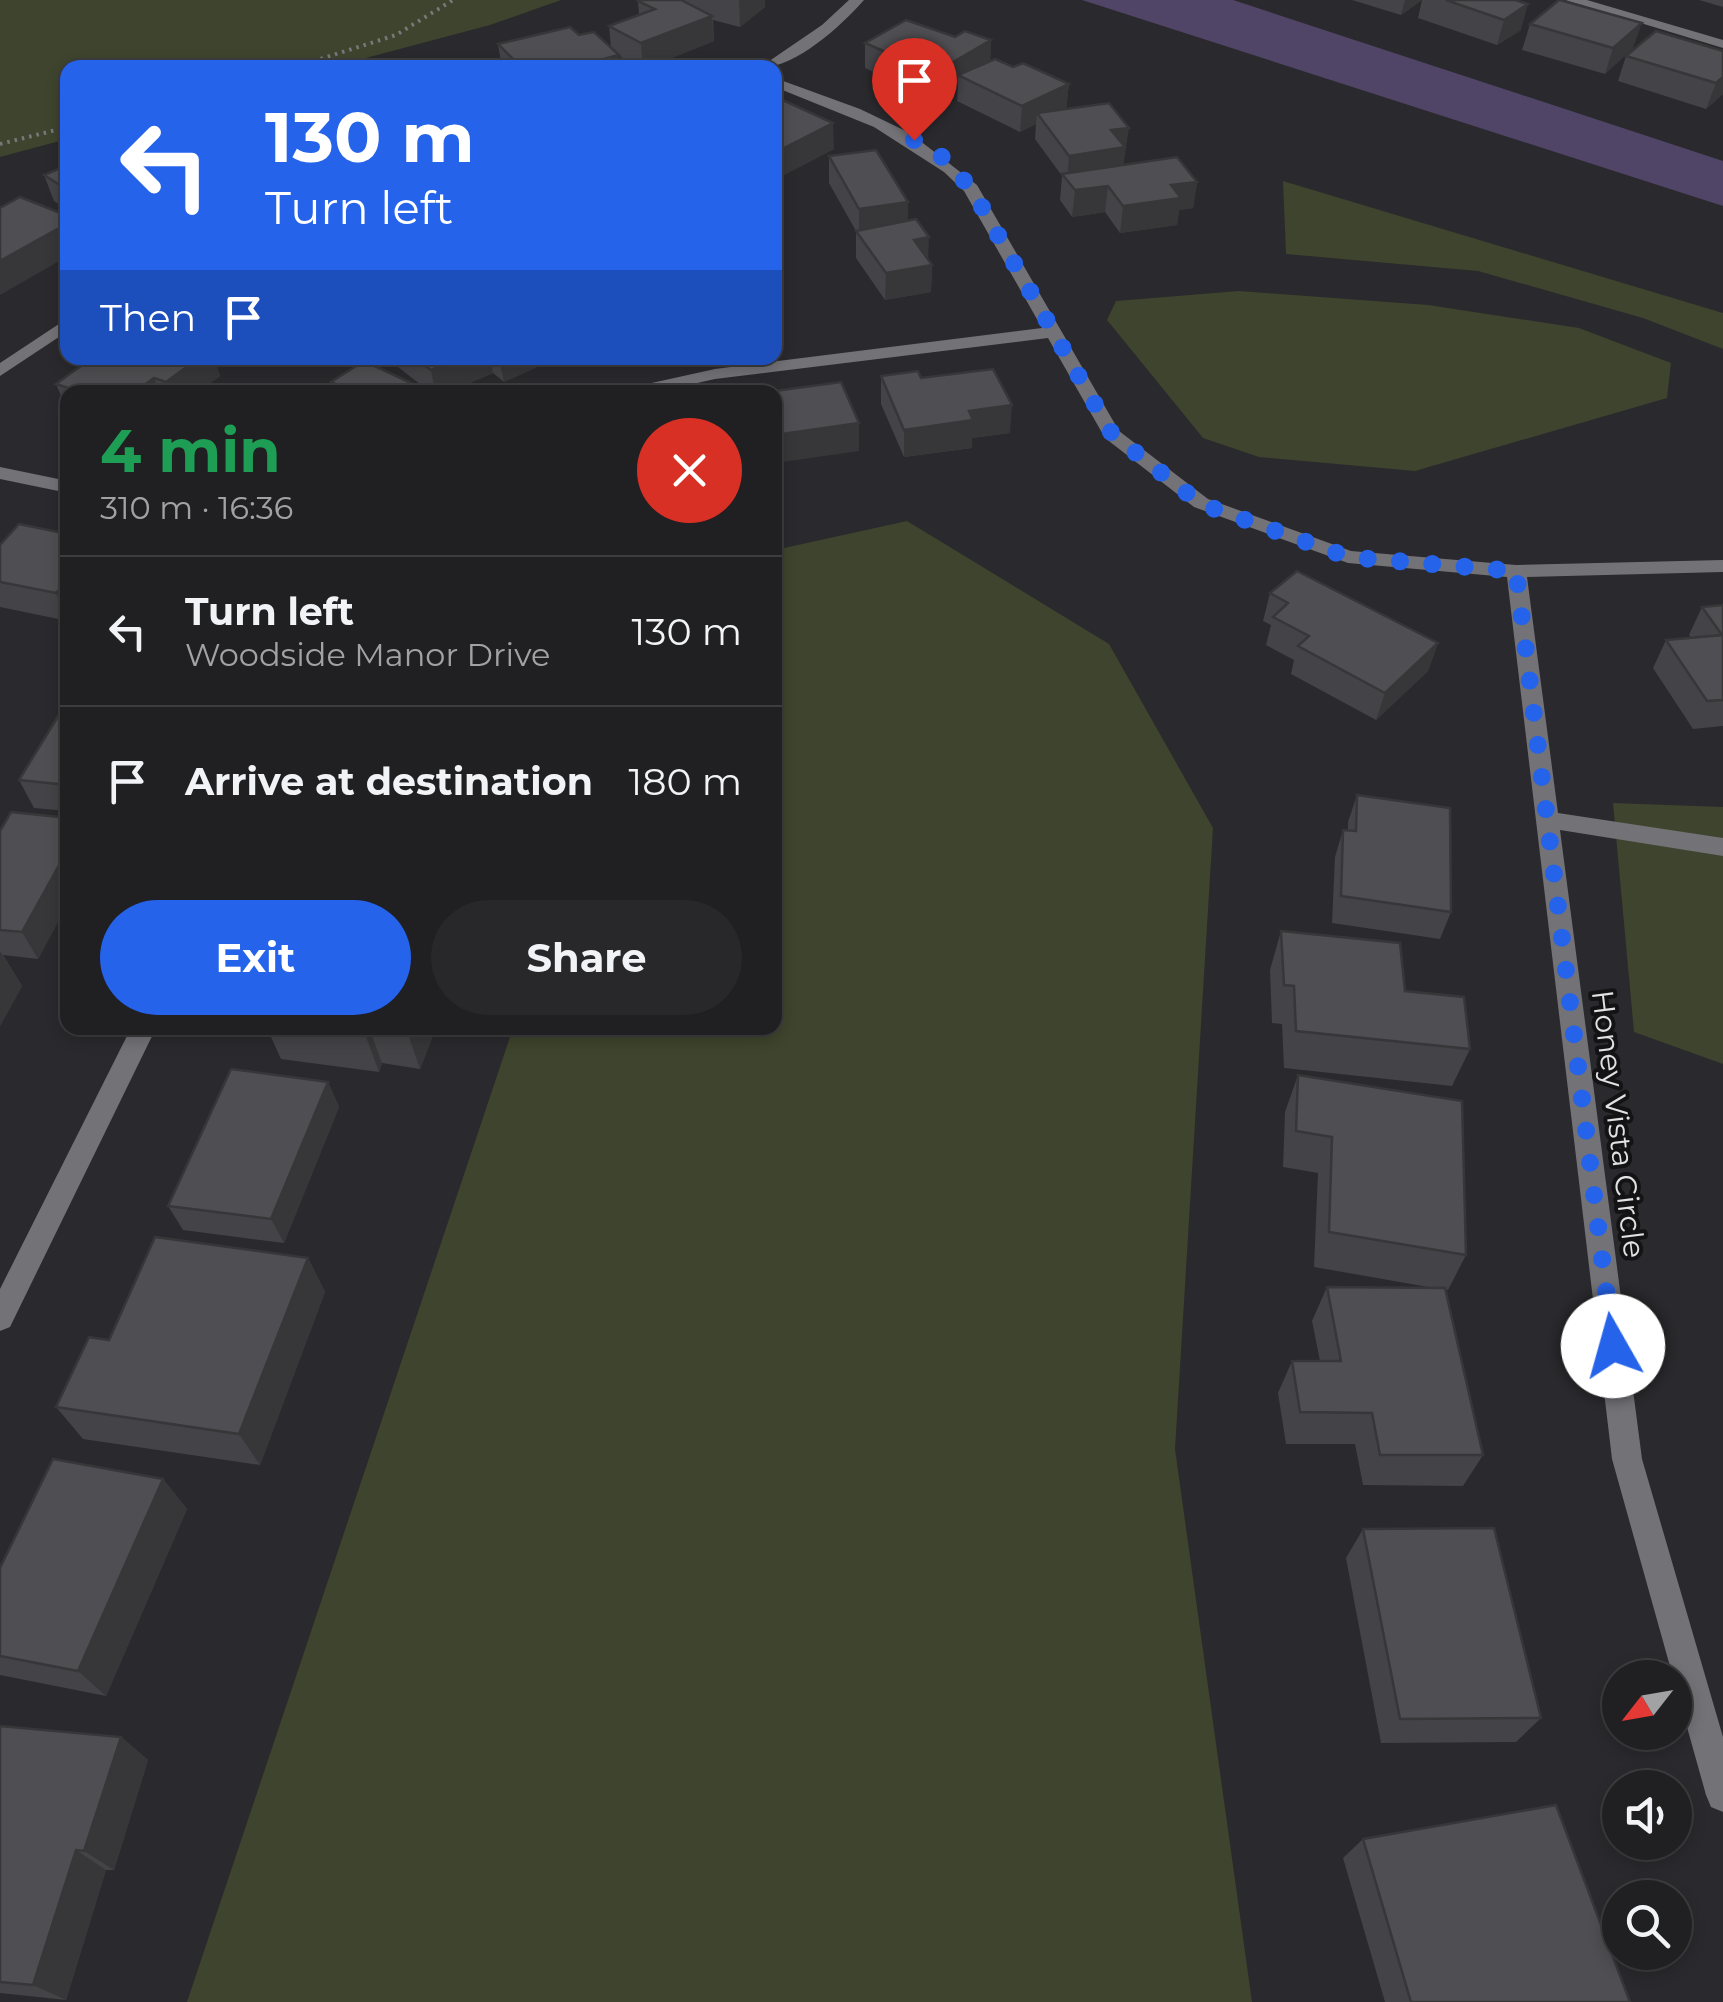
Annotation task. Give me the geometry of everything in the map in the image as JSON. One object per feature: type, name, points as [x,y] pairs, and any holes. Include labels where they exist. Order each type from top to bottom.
[{"type":"street","points":[[778,60],[827,28],[857,0]]},
{"type":"street","points":[[1572,0],[1723,44]]},
{"type":"street","points":[[782,85],[885,123],[942,157],[971,188],[1112,434],[1201,504],[1348,557],[1516,571],[1723,566]]},
{"type":"street","points":[[0,372],[60,329]]},
{"type":"street","points":[[666,385],[714,374],[1051,332]]},
{"type":"street","points":[[0,473],[60,484]]},
{"type":"street","name":"Honey Vista Circle","points":[[1516,571],[1627,1459],[1723,1795]]},
{"type":"street","points":[[1548,820],[1723,847]]},
{"type":"street","points":[[0,1318],[140,1035]]},
{"type":"path","points":[[322,60],[390,42],[418,28],[453,0]]},
{"type":"path","points":[[0,144],[60,129]]},
{"type":"green space","points":[[0,0],[561,0],[490,25],[358,60],[60,60],[60,141],[0,157]]},
{"type":"green space","points":[[1283,181],[1723,313],[1723,349],[1643,318],[1478,271],[1286,254]]},
{"type":"green space","points":[[1239,291],[1428,305],[1579,328],[1671,363],[1667,398],[1415,471],[1259,457],[1203,438],[1107,320],[1116,301]]},
{"type":"green space","points":[[907,521],[1109,644],[1213,828],[1175,1449],[1252,2002],[187,2002],[511,1035],[782,1035],[782,548]]},
{"type":"green space","points":[[1613,803],[1723,807],[1723,1064],[1634,1032]]},
{"type":"shaded area","points":[[1082,0],[1233,0],[1723,161],[1723,206]]},
{"type":"building","points":[[640,0],[681,0],[712,16],[641,43],[609,26],[655,9]]},
{"type":"building","points":[[1446,0],[1515,0],[1528,4],[1504,20]]},
{"type":"building","points":[[1559,0],[1642,23],[1613,48],[1530,24]]},
{"type":"building","points":[[906,20],[955,37],[965,31],[991,40],[934,73],[865,43]]},
{"type":"building","points":[[570,27],[579,35],[594,32],[619,55],[600,60],[514,60],[498,44]]},
{"type":"building","points":[[1656,31],[1723,51],[1723,77],[1716,83],[1626,56]]},
{"type":"building","points":[[995,59],[1013,67],[1023,63],[1069,84],[1022,106],[958,75]]},
{"type":"building","points":[[782,100],[833,123],[782,149]]},
{"type":"building","points":[[1109,103],[1129,128],[1111,130],[1125,147],[1069,156],[1037,113]]},
{"type":"building","points":[[876,150],[908,202],[859,209],[829,156]]},
{"type":"building","points":[[1177,157],[1197,182],[1171,185],[1181,198],[1123,206],[1108,186],[1075,190],[1062,174]]},
{"type":"building","points":[[60,168],[60,185],[44,175]]},
{"type":"building","points":[[20,197],[60,213],[60,227],[0,261],[0,208]]},
{"type":"building","points":[[916,219],[929,237],[914,240],[932,265],[886,273],[856,231]]},
{"type":"building","points":[[82,365],[189,365],[166,382],[154,378],[144,385],[56,384]]},
{"type":"building","points":[[358,365],[373,365],[415,385],[338,385],[331,382]]},
{"type":"building","points":[[993,369],[1012,405],[969,411],[973,420],[904,430],[881,376],[918,371],[921,378]]},
{"type":"building","points":[[841,382],[859,423],[782,434],[782,390]]},
{"type":"building","points":[[19,524],[60,532],[60,589],[56,593],[0,582],[0,545]]},
{"type":"building","points":[[1297,571],[1438,643],[1385,693],[1298,646],[1309,636],[1273,617],[1288,603],[1270,593]]},
{"type":"building","points":[[1723,605],[1723,700],[1707,701],[1666,640],[1722,635],[1702,607]]},
{"type":"building","points":[[60,713],[60,784],[19,780]]},
{"type":"building","points":[[1357,795],[1450,808],[1451,912],[1341,896],[1343,830],[1356,831]]},
{"type":"building","points":[[11,812],[60,817],[60,863],[22,932],[0,930],[0,831]]},
{"type":"building","points":[[1281,931],[1400,943],[1405,991],[1464,997],[1470,1049],[1296,1031],[1294,986],[1284,985]]},
{"type":"building","points":[[231,1069],[328,1082],[271,1219],[168,1206]]},
{"type":"building","points":[[1298,1075],[1462,1101],[1466,1255],[1329,1232],[1332,1137],[1296,1131]]},
{"type":"building","points":[[155,1237],[308,1258],[239,1434],[56,1407],[89,1337],[109,1340]]},
{"type":"building","points":[[1327,1287],[1445,1288],[1483,1455],[1380,1455],[1372,1413],[1300,1412],[1292,1361],[1341,1361]]},
{"type":"building","points":[[53,1459],[163,1479],[78,1671],[0,1656],[0,1568]]},
{"type":"building","points":[[1494,1528],[1541,1718],[1400,1719],[1363,1529]]},
{"type":"building","points":[[0,1726],[121,1737],[84,1851],[76,1850],[33,1985],[0,1982]]},
{"type":"building","points":[[1556,1805],[1602,1927],[1602,1970],[1618,1970],[1630,2002],[1411,2002],[1363,1839]]},
{"type":"route","points":[[914,140],[942,157],[971,188],[1112,434],[1201,504],[1348,557],[1516,571],[1613,1346]]}]
